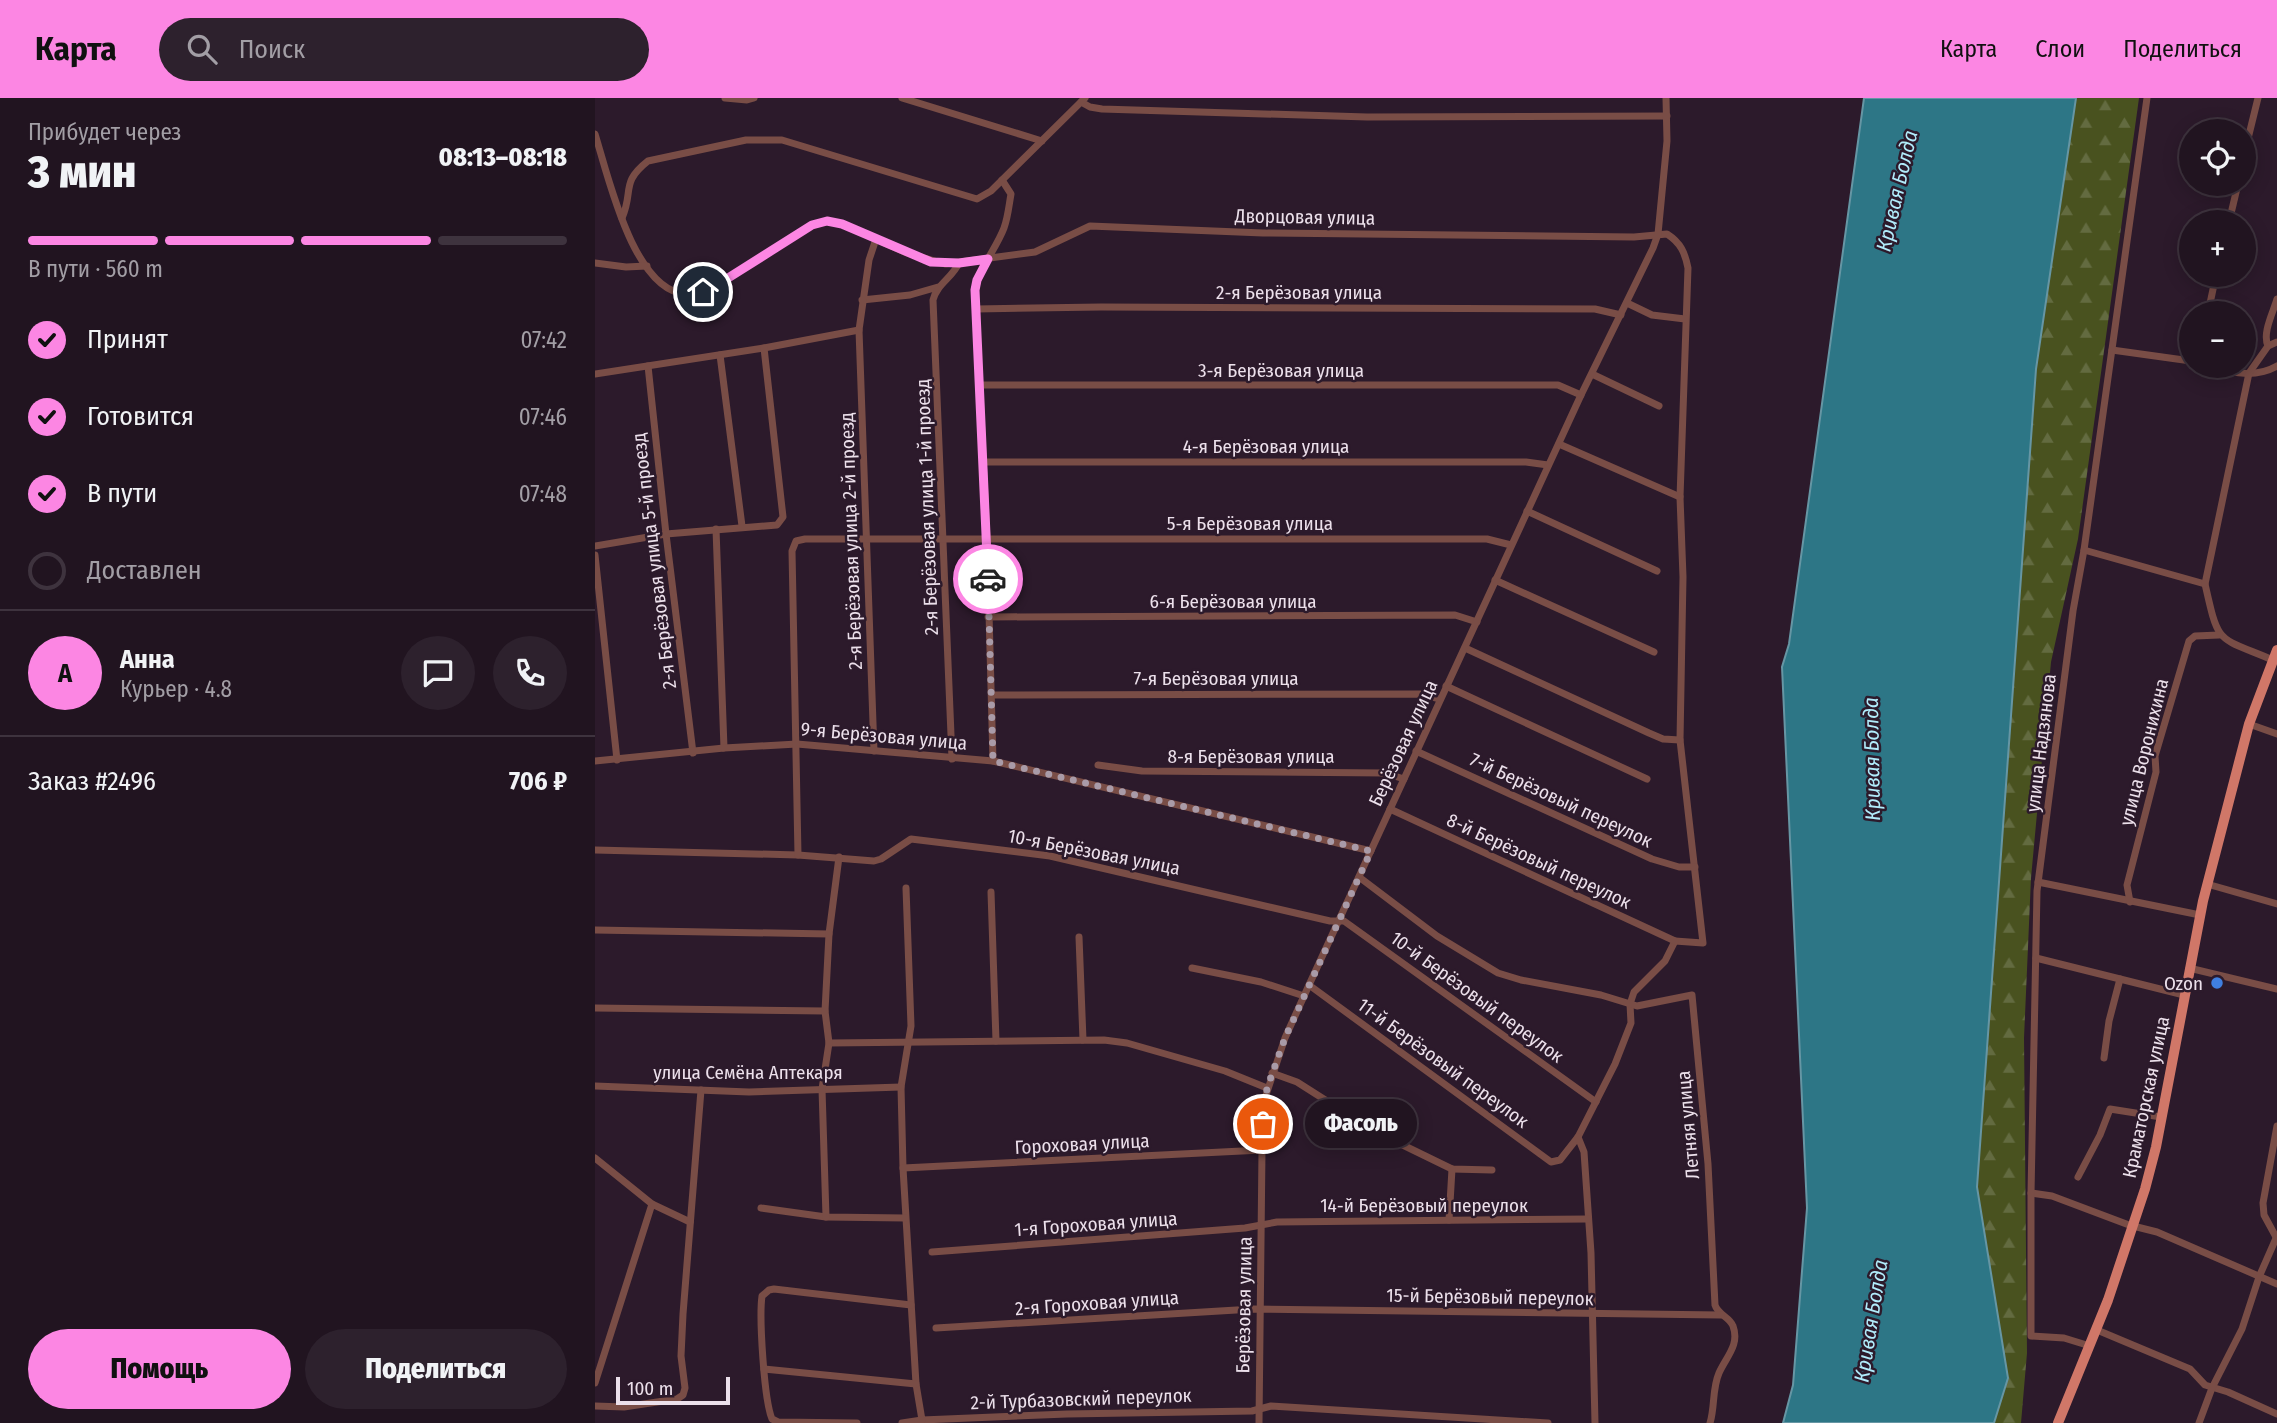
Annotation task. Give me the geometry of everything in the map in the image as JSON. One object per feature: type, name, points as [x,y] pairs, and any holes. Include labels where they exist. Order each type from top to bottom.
[{"type":"main road","name":"Краматорская улица","points":[[2057,1423],[2097,1330],[2134,1226],[2156,1147],[2207,884],[2249,724],[2275,655]]},
{"type":"street","points":[[725,98],[754,98]]},
{"type":"street","points":[[902,98],[1042,141]]},
{"type":"street","name":"Берёзовая улица","points":[[1259,1423],[1262,1150],[1267,1088],[1308,985],[1548,465],[1658,234],[1667,117],[1666,98]]},
{"type":"street","name":"улица Надзянова","points":[[2090,1346],[2064,1338],[2031,1336],[2031,1193],[2038,882],[2073,611],[2084,550],[2147,98]]},
{"type":"street","points":[[2253,119],[2258,98]]},
{"type":"street","points":[[622,218],[626,209],[629,180],[648,161],[746,140],[782,140],[977,200],[984,197],[1083,100],[1090,107],[1102,108],[1316,116],[1667,117]]},
{"type":"street","name":"Дворцовая улица","points":[[595,134],[632,242],[654,277],[669,289],[684,294],[703,292],[717,285],[812,225],[827,221],[842,224],[931,262],[959,263],[1035,252],[1090,226],[1263,233],[1634,237],[1658,234]]},
{"type":"street","points":[[993,761],[988,539],[976,309],[977,280],[1003,230],[1010,203],[1011,194],[1002,180]]},
{"type":"street","points":[[1595,1423],[1588,1219],[1584,1152],[1578,1137],[1626,1037],[1634,992],[1641,982],[1659,967],[1675,941],[1703,943],[1680,740],[1683,577],[1680,498],[1688,268],[1685,251],[1676,240],[1667,234],[1658,234]]},
{"type":"street","name":"2-я Берёзовая улица 2-й проезд","points":[[874,751],[859,330],[869,260],[876,239]]},
{"type":"street","points":[[595,263],[626,267],[647,266]]},
{"type":"street","points":[[863,300],[910,295],[938,286],[959,263]]},
{"type":"street","name":"2-я Берёзовая улица 1-й проезд","points":[[938,286],[933,300],[953,759]]},
{"type":"street","points":[[2268,346],[2265,341],[2266,332],[2277,299]]},
{"type":"street","points":[[1627,303],[1652,315],[1685,319]]},
{"type":"street","name":"2-я Берёзовая улица","points":[[976,309],[1595,309],[1621,315]]},
{"type":"street","points":[[595,374],[764,348],[859,330]]},
{"type":"street","points":[[2256,363],[2268,346],[2277,342]]},
{"type":"street","points":[[595,546],[666,534],[777,525],[783,517],[764,348]]},
{"type":"street","points":[[2112,350],[2179,359]]},
{"type":"street","points":[[720,355],[742,526]]},
{"type":"street","name":"2-я Берёзовая улица 5-й проезд","points":[[648,366],[693,752]]},
{"type":"street","points":[[2256,372],[2277,366]]},
{"type":"street","points":[[1592,374],[1659,406]]},
{"type":"street","points":[[2248,378],[2205,584],[2214,625],[2219,635],[2226,641],[2275,655]]},
{"type":"street","name":"3-я Берёзовая улица","points":[[980,385],[1558,385],[1581,395]]},
{"type":"street","points":[[1559,444],[1680,498]]},
{"type":"street","name":"4-я Берёзовая улица","points":[[983,462],[1526,462],[1548,465]]},
{"type":"street","points":[[1527,511],[1657,571]]},
{"type":"street","points":[[716,529],[725,748]]},
{"type":"street","name":"5-я Берёзовая улица","points":[[797,744],[792,551],[796,541],[1487,539],[1511,545]]},
{"type":"street","points":[[2084,550],[2205,584]]},
{"type":"street","points":[[595,555],[617,760]]},
{"type":"street","points":[[1495,580],[1654,652]]},
{"type":"street","name":"6-я Берёзовая улица","points":[[988,617],[1455,615],[1476,622]]},
{"type":"street","name":"улица Воронихина","points":[[2130,902],[2127,886],[2156,772],[2155,756],[2189,641],[2195,636],[2219,635]]},
{"type":"street","points":[[1465,648],[1663,739],[1680,740]]},
{"type":"street","points":[[1446,686],[1647,779]]},
{"type":"street","name":"7-я Берёзовая улица","points":[[992,695],[1422,694],[1440,699]]},
{"type":"street","points":[[2249,724],[2277,734]]},
{"type":"street","points":[[797,744],[798,855]]},
{"type":"street","name":"9-я Берёзовая улица","points":[[595,761],[797,744],[993,761],[1371,851]]},
{"type":"street","name":"7-й Берёзовый переулок","points":[[1416,751],[1658,862],[1679,867],[1695,867]]},
{"type":"street","name":"8-я Берёзовая улица","points":[[1098,765],[1142,771],[1384,773],[1404,779]]},
{"type":"street","name":"8-й Берёзовый переулок","points":[[1390,809],[1675,941]]},
{"type":"street","name":"10-я Берёзовая улица","points":[[595,850],[798,855],[874,861],[911,839],[1025,852],[1339,921]]},
{"type":"street","points":[[826,1217],[823,1089],[829,1043],[825,1011],[829,934],[839,857]]},
{"type":"street","points":[[1359,877],[1437,936],[1498,973],[1601,995],[1630,1004]]},
{"type":"street","points":[[2038,882],[2200,915]]},
{"type":"street","points":[[2207,884],[2277,904]]},
{"type":"street","points":[[906,888],[911,1026],[901,1087],[903,1168],[916,1384],[922,1420]]},
{"type":"street","points":[[991,891],[996,1041]]},
{"type":"street","name":"10-й Берёзовый переулок","points":[[1339,921],[1350,925],[1596,1102]]},
{"type":"street","points":[[595,930],[829,934]]},
{"type":"street","points":[[1079,937],[1083,1040]]},
{"type":"street","points":[[2036,958],[2185,995]]},
{"type":"street","points":[[1192,968],[1261,982],[1304,996]]},
{"type":"street","points":[[2189,968],[2277,989]]},
{"type":"street","points":[[2104,1058],[2109,1021],[2120,979]]},
{"type":"street","name":"11-й Берёзовый переулок","points":[[1308,985],[1552,1162],[1560,1160],[1578,1137]]},
{"type":"street","name":"Летняя улица","points":[[1630,1004],[1647,1006],[1692,995],[1708,1164],[1715,1305],[1721,1315]]},
{"type":"street","points":[[595,1007],[825,1011]]},
{"type":"street","points":[[829,1043],[1083,1040],[1127,1042],[1225,1071],[1267,1088]]},
{"type":"street","points":[[1272,1073],[1297,1082],[1399,1144],[1452,1169],[1492,1170]]},
{"type":"street","name":"улица Семёна Аптекаря","points":[[595,1087],[749,1092],[901,1087]]},
{"type":"street","points":[[595,1406],[636,1405],[677,1399],[683,1395],[682,1325],[701,1090]]},
{"type":"street","points":[[2078,1177],[2110,1109],[2161,1117]]},
{"type":"street","points":[[2199,1423],[2211,1388],[2242,1329],[2259,1276],[2277,1236],[2265,1215],[2263,1203],[2277,1126]]},
{"type":"street","name":"Гороховая улица","points":[[903,1168],[1262,1150]]},
{"type":"street","points":[[595,1158],[652,1204],[690,1222]]},
{"type":"street","points":[[1448,1220],[1452,1169]]},
{"type":"street","points":[[2031,1193],[2052,1196],[2172,1238],[2277,1284]]},
{"type":"street","points":[[595,1382],[652,1204]]},
{"type":"street","points":[[761,1209],[826,1217],[905,1218]]},
{"type":"street","name":"14-й Берёзовый переулок","points":[[1261,1224],[1588,1219]]},
{"type":"street","name":"1-я Гороховая улица","points":[[932,1252],[1245,1228],[1261,1224]]},
{"type":"street","points":[[857,1423],[778,1422],[772,1419],[764,1369],[761,1301],[765,1292],[769,1290],[911,1305]]},
{"type":"street","name":"15-й Берёзовый переулок","points":[[1259,1309],[1721,1315]]},
{"type":"street","name":"2-я Гороховая улица","points":[[936,1328],[1259,1309]]},
{"type":"street","points":[[1710,1423],[1716,1381],[1733,1349],[1732,1323],[1721,1315]]},
{"type":"street","points":[[2097,1330],[2190,1369],[2211,1388],[2228,1392],[2277,1414]]},
{"type":"street","points":[[764,1369],[916,1384]]},
{"type":"street","name":"2-й Турбазовский переулок","points":[[902,1423],[1067,1414],[1252,1411],[1271,1406],[1548,1423]]},
{"type":"street","points":[[1067,1414],[1067,1423]]},
{"type":"green space","points":[[2076,98],[2139,98],[2078,539],[2051,662],[2031,878],[2024,1038],[2027,1353],[2021,1423],[1994,1423],[2008,1378],[1977,1187],[2036,369]]},
{"type":"water","name":"Кривая Болда","points":[[1864,98],[2076,98],[2036,369],[1977,1187],[2008,1378],[1994,1423],[1783,1423],[1793,1385],[1807,1208],[1782,667],[1789,644]]},
{"type":"way so far","points":[[988,579],[993,761],[1371,851],[1285,1038],[1267,1088],[1263,1124]]},
{"type":"place","name":"Ozon","points":[[2217,983]]},
{"type":"place","name":"Фасоль","points":[[1263,1124]]},
{"type":"route","points":[[703,292],[812,225],[827,221],[842,224],[931,262],[945,264],[988,259],[975,290],[988,579]]}]
